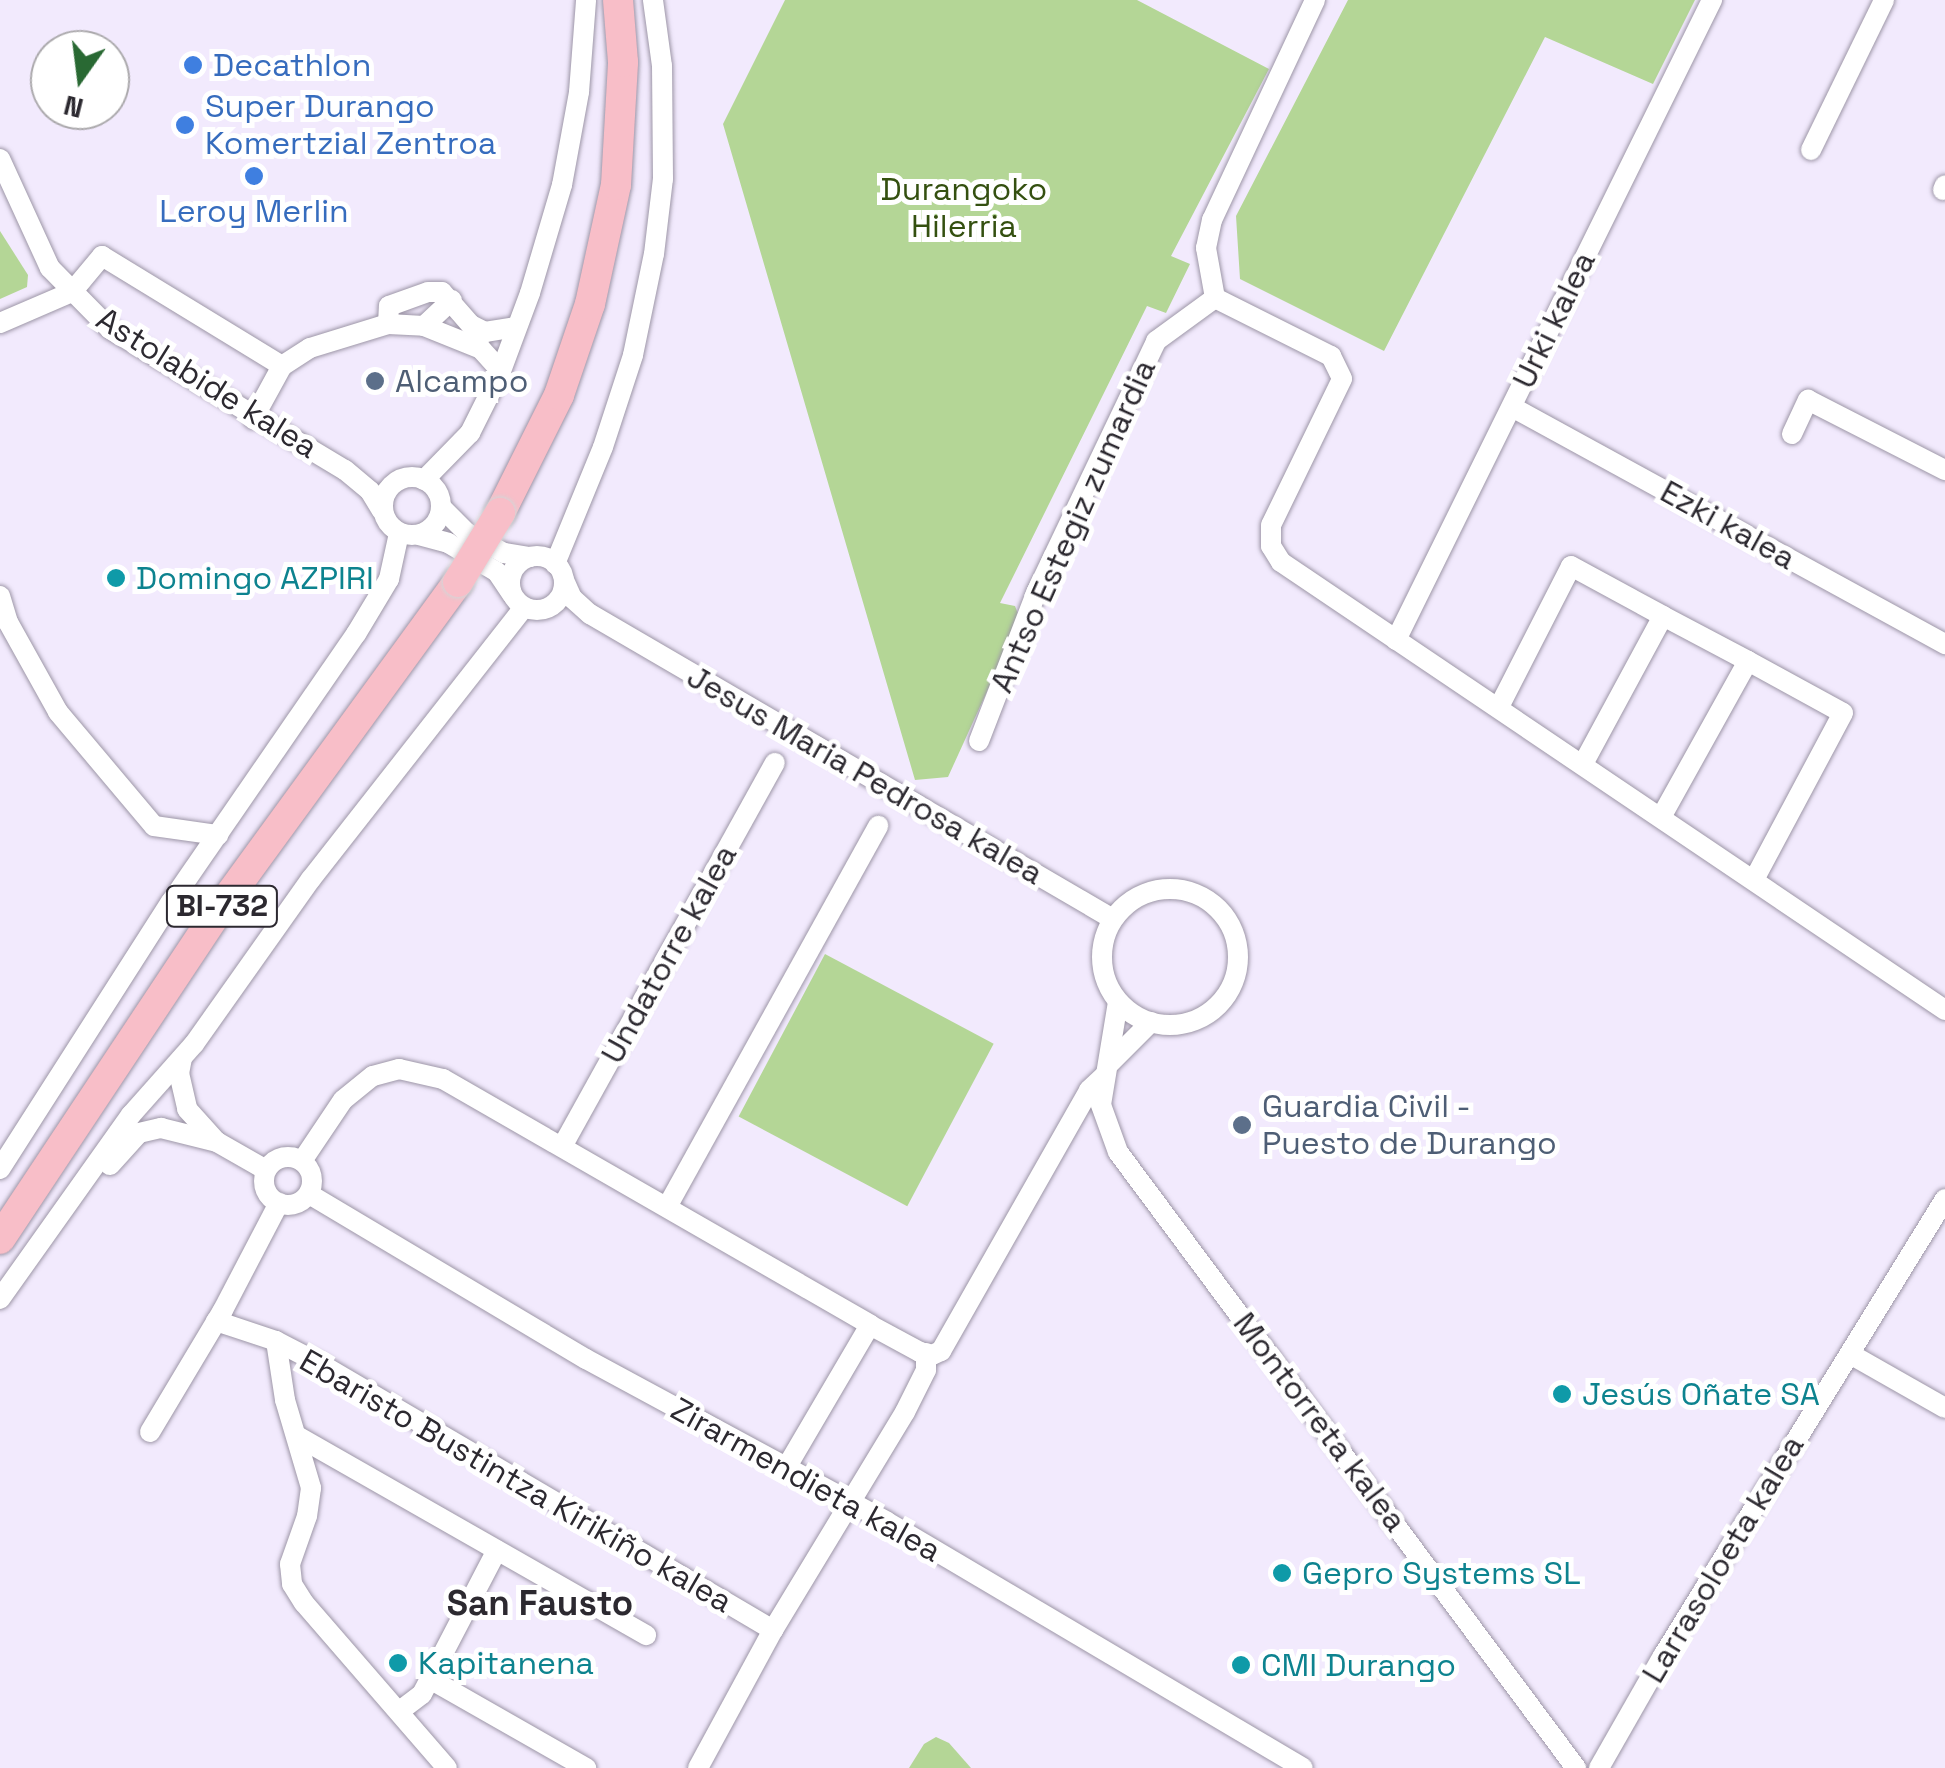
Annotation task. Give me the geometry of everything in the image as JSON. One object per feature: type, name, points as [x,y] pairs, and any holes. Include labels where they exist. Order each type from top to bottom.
[{"type":"main road","name":"BI-732","points":[[0,1238],[218,911],[458,582],[500,513],[559,396],[590,304],[616,184],[623,62],[618,0]]},
{"type":"street","points":[[586,0],[579,92],[562,185],[500,372],[470,433],[415,478],[386,492],[382,511],[409,534],[448,542],[498,572],[527,603],[586,614],[618,630]]},
{"type":"street","points":[[0,1300],[131,1115],[182,1058],[322,864],[527,603],[560,597],[560,572],[633,355],[654,254],[663,179],[662,66],[654,0]]},
{"type":"street","points":[[1316,0],[1212,220],[1206,248],[1215,298],[1331,356],[1342,380],[1272,525],[1271,546],[1281,562],[1945,1010]]},
{"type":"street","name":"Urki kalea","points":[[1396,640],[1712,0]]},
{"type":"street","points":[[1811,150],[1884,0]]},
{"type":"street","name":"Astolabide kalea","points":[[0,159],[50,268],[110,329],[345,470],[370,491],[382,511]]},
{"type":"street","points":[[72,292],[102,256],[282,366]]},
{"type":"street","name":"Astolabide kalea","points":[[0,323],[72,292]]},
{"type":"street","points":[[388,324],[389,306],[428,292],[442,292],[470,325],[485,332],[517,328]]},
{"type":"street","name":"Antso Estegiz zumardia","points":[[979,741],[1037,591],[1156,342],[1215,298]]},
{"type":"street","points":[[424,326],[452,300]]},
{"type":"street","points":[[253,418],[282,366],[310,348],[388,324],[424,326],[481,349],[500,372]]},
{"type":"street","points":[[1792,434],[1808,400],[1945,470]]},
{"type":"street","name":"Ezki kalea","points":[[1512,407],[1945,644]]},
{"type":"street","name":"Astolabide kalea","points":[[345,470],[415,478]]},
{"type":"street","points":[[415,478],[437,491],[442,508],[467,532],[504,553],[530,557],[560,572],[582,609],[618,630]]},
{"type":"street","points":[[0,1169],[372,606],[409,534],[436,524],[442,508]]},
{"type":"street","points":[[527,603],[515,567],[530,557]]},
{"type":"street","points":[[1499,706],[1571,566],[1843,713],[1754,880]]},
{"type":"street","points":[[0,596],[8,622],[58,712],[154,826],[218,835]]},
{"type":"street","points":[[1583,764],[1663,616]]},
{"type":"street","name":"Jesus Maria Pedrosa kalea","points":[[618,630],[1113,919]]},
{"type":"street","points":[[1661,817],[1748,661]]},
{"type":"street","name":"Undatorre kalea","points":[[563,1145],[776,763]]},
{"type":"street","points":[[668,1207],[878,826]]},
{"type":"street","points":[[1189,891],[1209,900],[1235,933],[1238,965],[1228,996],[1194,1022],[1151,1022],[1118,1002],[1107,983],[1102,961],[1104,939],[1113,919],[1146,892],[1189,891]]},
{"type":"street","name":"Montorreta kalea","points":[[1118,1002],[1100,1105],[1105,1125],[1130,1171],[1576,1768]]},
{"type":"street","points":[[302,1161],[343,1100],[373,1076],[399,1069],[443,1079],[870,1326],[923,1353],[941,1351],[1089,1090],[1151,1022]]},
{"type":"street","points":[[182,1058],[179,1074],[187,1109],[217,1142]]},
{"type":"street","points":[[54,1223],[69,1214],[139,1134],[161,1128],[217,1142],[266,1170]]},
{"type":"street","points":[[282,1157],[302,1161],[310,1170],[308,1194],[295,1204],[279,1203],[265,1190],[266,1170],[282,1157]]},
{"type":"street","name":"Zirarmendieta kalea","points":[[308,1194],[586,1358],[851,1504],[1303,1768]]},
{"type":"street","name":"Larrasoloeta kalea","points":[[1600,1768],[1662,1656],[1945,1199]]},
{"type":"street","points":[[150,1432],[216,1322],[279,1203]]},
{"type":"street","points":[[216,1322],[276,1341]]},
{"type":"street","points":[[786,1468],[870,1326]]},
{"type":"street","name":"Ebaristo Bustintza Kirikiño kalea","points":[[276,1341],[284,1400],[311,1488],[307,1516],[290,1564],[292,1584],[304,1604],[402,1710]]},
{"type":"street","name":"Ebaristo Bustintza Kirikiño kalea","points":[[276,1341],[773,1630]]},
{"type":"street","points":[[698,1768],[773,1630],[921,1382],[923,1353]]},
{"type":"street","points":[[1850,1354],[1945,1408]]},
{"type":"street","points":[[297,1436],[646,1635]]},
{"type":"street","points":[[447,1768],[402,1710],[422,1694],[498,1550]]},
{"type":"street","points":[[430,1679],[586,1768]]},
{"type":"green space","name":"Durangoko Hilerria","points":[[785,0],[1137,0],[1269,69],[1171,256],[1190,264],[1166,313],[1147,306],[1000,603],[1015,606],[1020,619],[948,777],[915,780],[723,124]]},
{"type":"green space","points":[[1348,0],[1695,0],[1653,84],[1545,37],[1384,351],[1240,279],[1236,216]]},
{"type":"green space","points":[[0,231],[28,275],[27,287],[0,299]]},
{"type":"green space","points":[[825,954],[994,1044],[907,1206],[739,1116]]},
{"type":"green space","points":[[936,1737],[949,1743],[971,1768],[909,1768],[924,1744]]},
{"type":"place","name":"Decathlon","points":[[193,65]]},
{"type":"place","name":"Super Durango Komertzial Zentroa","points":[[185,125]]},
{"type":"place","name":"Leroy Merlin","points":[[254,176]]},
{"type":"place","name":"Alcampo","points":[[375,381]]},
{"type":"place","name":"Domingo AZPIRI","points":[[116,578]]},
{"type":"place","name":"Guardia Civil - Puesto de Durango","points":[[1242,1125]]},
{"type":"place","name":"Jesús Oñate SA","points":[[1562,1394]]},
{"type":"place","name":"Gepro Systems SL","points":[[1282,1573]]},
{"type":"place","name":"Kapitanena","points":[[398,1663]]},
{"type":"place","name":"CMI Durango","points":[[1241,1665]]},
{"type":"district","name":"San Fausto","points":[[540,1603]]}]
